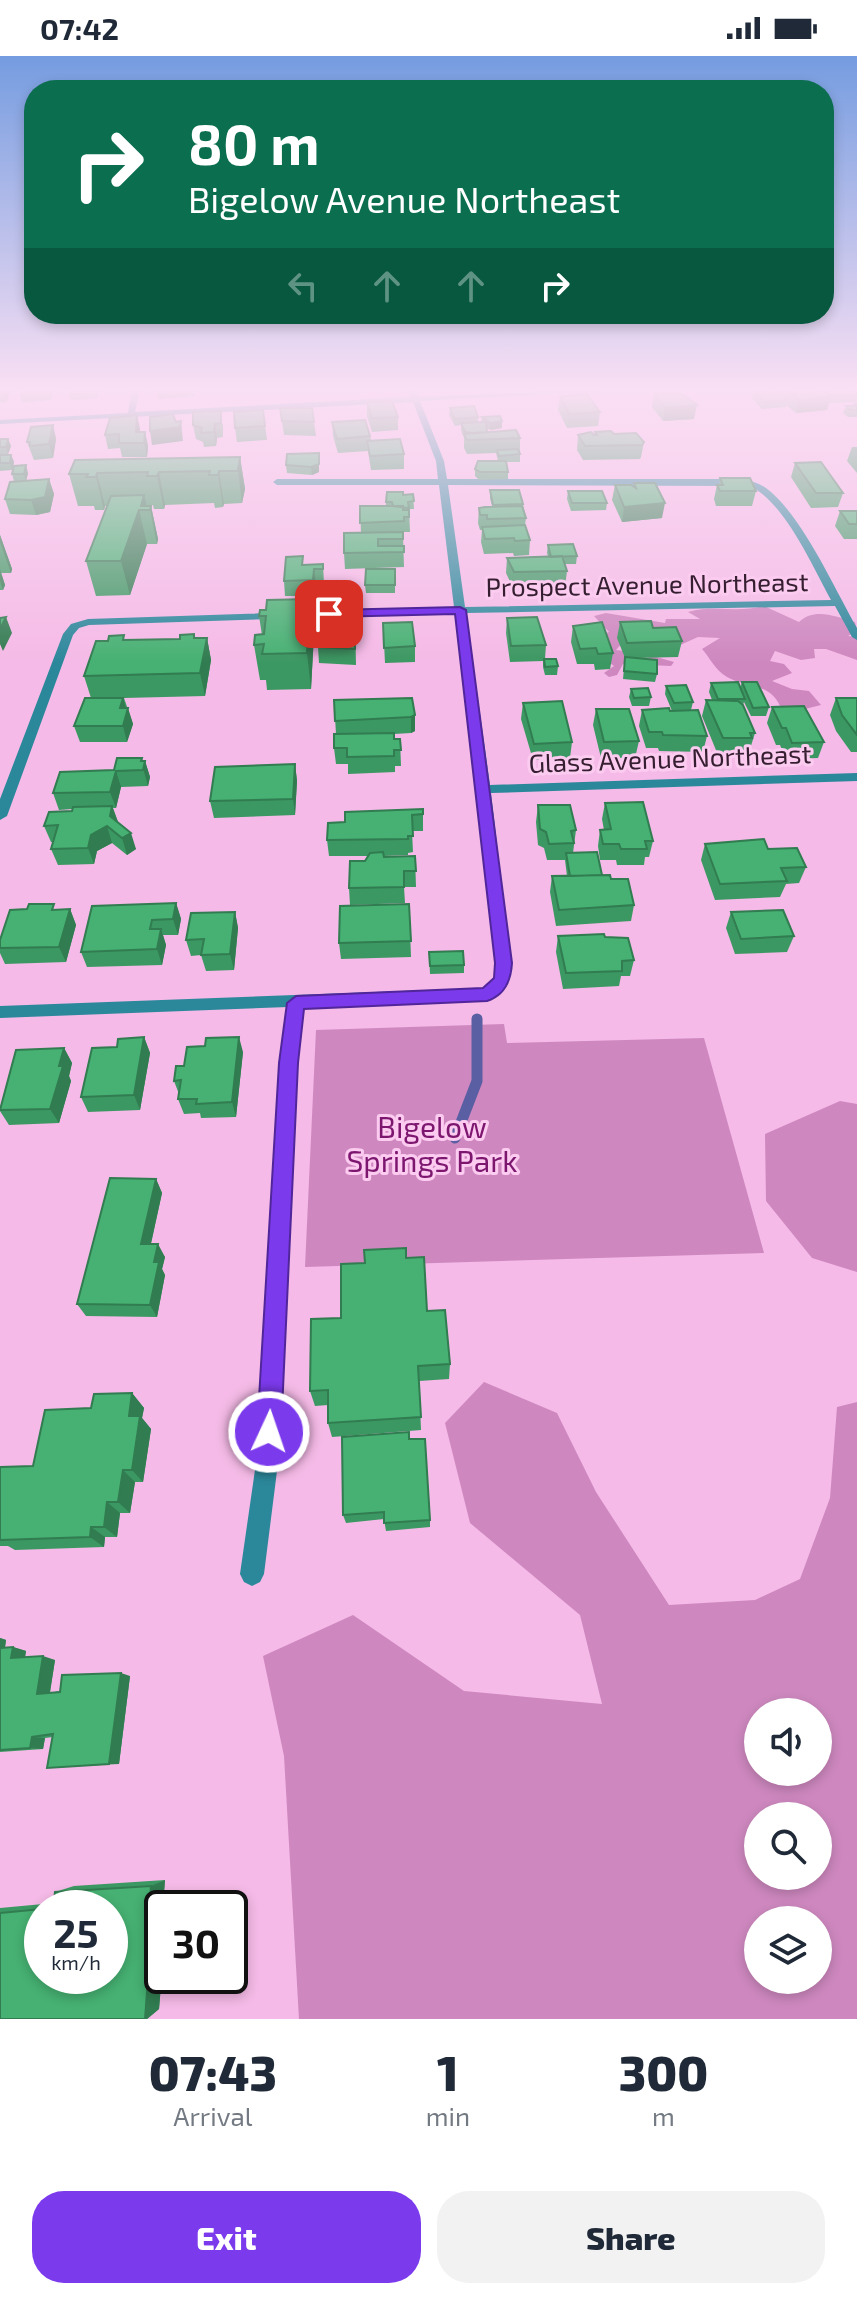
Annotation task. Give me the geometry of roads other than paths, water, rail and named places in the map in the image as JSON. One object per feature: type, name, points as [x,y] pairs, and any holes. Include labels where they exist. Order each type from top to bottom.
[{"type":"street","points":[[277,482],[726,480],[760,487],[805,546],[857,637]]},
{"type":"street","points":[[0,1012],[487,994],[502,980],[503,963],[484,789],[442,481]]},
{"type":"street","name":"Prospect Avenue Northeast","points":[[0,816],[68,634],[75,626],[104,620],[837,603]]},
{"type":"street","name":"Glass Avenue Northeast","points":[[484,789],[857,777]]},
{"type":"street","points":[[252,1574],[267,1463],[288,1063],[296,1003]]},
{"type":"waterway","points":[[455,1138],[477,1081],[477,1019]]},
{"type":"park label","name":"Bigelow Springs Park","points":[[432,1145]]}]
